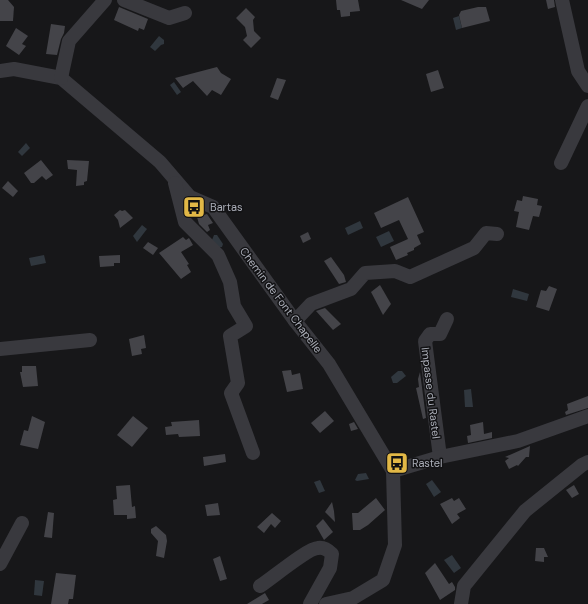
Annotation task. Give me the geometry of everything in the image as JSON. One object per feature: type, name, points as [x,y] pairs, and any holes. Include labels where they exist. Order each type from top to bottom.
[{"type":"street","points":[[61,78],[69,41],[105,0]]},
{"type":"street","points":[[124,0],[169,18],[185,13]]},
{"type":"street","points":[[562,0],[578,71],[588,86]]},
{"type":"street","name":"Chemin de Font Chapelle","points":[[0,71],[14,69],[61,78],[160,162],[190,197],[213,207],[295,321],[329,364],[393,471],[395,545],[382,580],[353,598],[326,604]]},
{"type":"street","points":[[560,163],[588,106]]},
{"type":"street","points":[[174,179],[185,222],[218,255],[230,282],[234,306],[246,326],[230,336],[238,384],[231,393],[253,453]]},
{"type":"street","points":[[295,321],[311,304],[351,289],[365,273],[395,271],[410,277],[474,248],[486,233],[497,234]]},
{"type":"street","name":"Impasse du Rastel","points":[[440,457],[424,341],[430,334],[440,334],[447,319]]},
{"type":"street","points":[[0,348],[90,340]]},
{"type":"street","points":[[393,471],[440,457],[518,441],[588,416]]},
{"type":"street","points":[[461,604],[464,586],[525,511],[582,465],[588,462]]},
{"type":"street","points":[[0,564],[22,522]]},
{"type":"street","points":[[260,586],[302,556],[317,548],[326,549],[332,554],[330,568],[310,604]]},
{"type":"shaded area","points":[[459,16],[462,28],[456,30],[453,18]]},
{"type":"shaded area","points":[[159,36],[164,40],[164,44],[155,51],[150,47]]},
{"type":"shaded area","points":[[174,82],[181,92],[177,95],[170,85]]},
{"type":"shaded area","points":[[26,143],[30,148],[22,156],[18,152]]},
{"type":"shaded area","points":[[360,221],[363,228],[348,235],[345,228]]},
{"type":"shaded area","points":[[142,225],[147,229],[137,242],[133,236]]},
{"type":"shaded area","points":[[389,231],[394,241],[381,247],[376,237]]},
{"type":"shaded area","points":[[214,235],[217,235],[223,244],[222,247],[219,247],[212,240]]},
{"type":"shaded area","points":[[44,255],[46,263],[31,266],[29,258]]},
{"type":"shaded area","points":[[513,289],[529,294],[527,301],[511,297]]},
{"type":"shaded area","points":[[398,371],[402,371],[406,376],[397,383],[393,383],[391,377]]},
{"type":"shaded area","points":[[471,389],[473,407],[465,407],[464,390]]},
{"type":"shaded area","points":[[366,473],[369,479],[355,480],[358,474]]},
{"type":"shaded area","points":[[320,480],[325,491],[319,493],[314,482]]},
{"type":"shaded area","points":[[432,480],[441,492],[434,497],[426,484]]},
{"type":"shaded area","points":[[452,555],[461,568],[454,573],[444,560]]},
{"type":"shaded area","points":[[35,580],[44,581],[42,596],[34,595]]},
{"type":"building","points":[[0,0],[8,0],[14,7],[13,21],[0,21]]},
{"type":"building","points":[[336,0],[358,0],[360,11],[350,12],[350,16],[341,17],[340,10],[337,10]]},
{"type":"building","points":[[401,0],[429,0],[422,9]]},
{"type":"building","points":[[546,0],[554,0],[555,7],[548,9]]},
{"type":"building","points":[[119,7],[148,19],[144,30],[139,28],[138,31],[114,20]]},
{"type":"building","points":[[478,7],[486,7],[490,21],[462,28],[459,15],[461,11]]},
{"type":"building","points":[[246,8],[255,17],[253,20],[254,31],[261,38],[251,48],[243,40],[247,36],[245,27],[236,18]]},
{"type":"building","points":[[51,24],[65,26],[57,55],[46,54]]},
{"type":"building","points":[[16,28],[28,36],[22,44],[26,46],[19,55],[6,46]]},
{"type":"building","points":[[217,67],[221,73],[231,79],[221,95],[212,90],[207,96],[193,81],[183,88],[175,78]]},
{"type":"building","points":[[438,70],[444,88],[431,92],[426,74]]},
{"type":"building","points":[[277,78],[286,80],[278,100],[270,97]]},
{"type":"building","points":[[41,160],[53,175],[46,180],[42,176],[34,183],[31,183],[24,173]]},
{"type":"building","points":[[67,160],[89,161],[87,181],[84,182],[84,185],[76,186],[77,170],[68,169]]},
{"type":"building","points":[[8,181],[18,191],[13,197],[2,188]]},
{"type":"building","points":[[523,196],[538,199],[537,205],[542,206],[539,217],[533,216],[529,230],[516,227],[519,212],[514,211],[517,200],[522,201]]},
{"type":"building","points":[[408,197],[424,232],[417,235],[421,244],[414,248],[414,250],[407,253],[408,255],[396,260],[390,247],[408,239],[399,220],[381,228],[374,213]]},
{"type":"building","points":[[120,210],[125,210],[133,218],[120,228],[118,220],[114,215]]},
{"type":"building","points":[[207,214],[213,223],[208,225],[210,230],[207,232],[199,224],[197,217]]},
{"type":"building","points":[[308,232],[311,239],[303,243],[300,236]]},
{"type":"building","points":[[183,237],[186,240],[189,238],[193,245],[181,252],[189,264],[187,265],[191,272],[181,279],[159,253]]},
{"type":"building","points":[[148,242],[158,248],[153,255],[143,248]]},
{"type":"building","points":[[120,255],[120,263],[114,263],[114,266],[100,267],[99,256]]},
{"type":"building","points":[[331,257],[344,275],[346,282],[339,284],[324,261]]},
{"type":"building","points":[[380,285],[391,304],[383,315],[371,292]]},
{"type":"building","points":[[549,286],[557,289],[549,311],[536,307],[541,290],[546,291]]},
{"type":"building","points":[[325,308],[341,324],[333,330],[316,311]]},
{"type":"building","points":[[144,335],[146,348],[141,349],[142,354],[132,356],[129,339]]},
{"type":"building","points":[[22,366],[36,366],[38,386],[23,387],[20,372],[22,372]]},
{"type":"building","points":[[291,370],[292,375],[300,373],[303,389],[287,392],[282,371]]},
{"type":"building","points":[[420,372],[426,418],[423,419],[416,388],[419,387],[418,379]]},
{"type":"building","points":[[588,396],[588,408],[566,415],[565,412],[568,410],[567,404]]},
{"type":"building","points":[[325,411],[334,421],[320,433],[311,423]]},
{"type":"building","points":[[32,416],[45,422],[38,449],[20,445],[24,430],[28,431]]},
{"type":"building","points":[[133,416],[148,428],[132,447],[117,435]]},
{"type":"building","points":[[199,420],[200,436],[179,437],[178,434],[166,435],[165,427],[172,426],[171,422]]},
{"type":"building","points":[[354,422],[358,429],[351,431],[349,424]]},
{"type":"building","points":[[483,422],[484,434],[492,432],[492,438],[468,443],[467,436],[471,435],[470,425]]},
{"type":"building","points":[[530,446],[529,457],[526,457],[518,466],[517,465],[509,469],[505,461],[509,458],[505,457]]},
{"type":"building","points":[[225,454],[226,462],[204,466],[203,457]]},
{"type":"building","points":[[130,485],[132,507],[135,506],[136,518],[127,519],[127,515],[114,515],[113,500],[117,499],[116,486]]},
{"type":"building","points":[[574,485],[579,494],[572,498],[566,490]]},
{"type":"building","points":[[376,498],[385,510],[360,530],[353,530],[352,513],[358,513]]},
{"type":"building","points":[[452,498],[454,501],[459,498],[466,509],[457,514],[460,518],[452,524],[440,504]]},
{"type":"building","points":[[332,502],[334,511],[335,522],[325,512]]},
{"type":"building","points":[[218,503],[220,515],[207,516],[205,505]]},
{"type":"building","points":[[48,512],[54,513],[52,538],[44,537]]},
{"type":"building","points":[[272,513],[281,521],[275,528],[271,524],[264,533],[257,527]]},
{"type":"building","points":[[323,519],[333,532],[324,540],[316,526]]},
{"type":"building","points":[[156,526],[166,535],[167,541],[164,558],[156,556],[158,541],[151,533],[151,529]]},
{"type":"building","points":[[536,548],[544,548],[548,557],[544,557],[544,562],[535,561]]},
{"type":"building","points":[[220,556],[227,579],[220,581],[213,559]]},
{"type":"building","points":[[435,563],[449,584],[452,582],[455,587],[455,590],[440,600],[425,573]]},
{"type":"building","points":[[56,573],[76,575],[73,599],[69,599],[68,604],[51,604]]},
{"type":"building","points":[[265,593],[269,600],[262,604],[247,604]]},
{"type":"place","name":"Bartas","points":[[194,207]]},
{"type":"place","name":"Rastel","points":[[397,463]]}]
